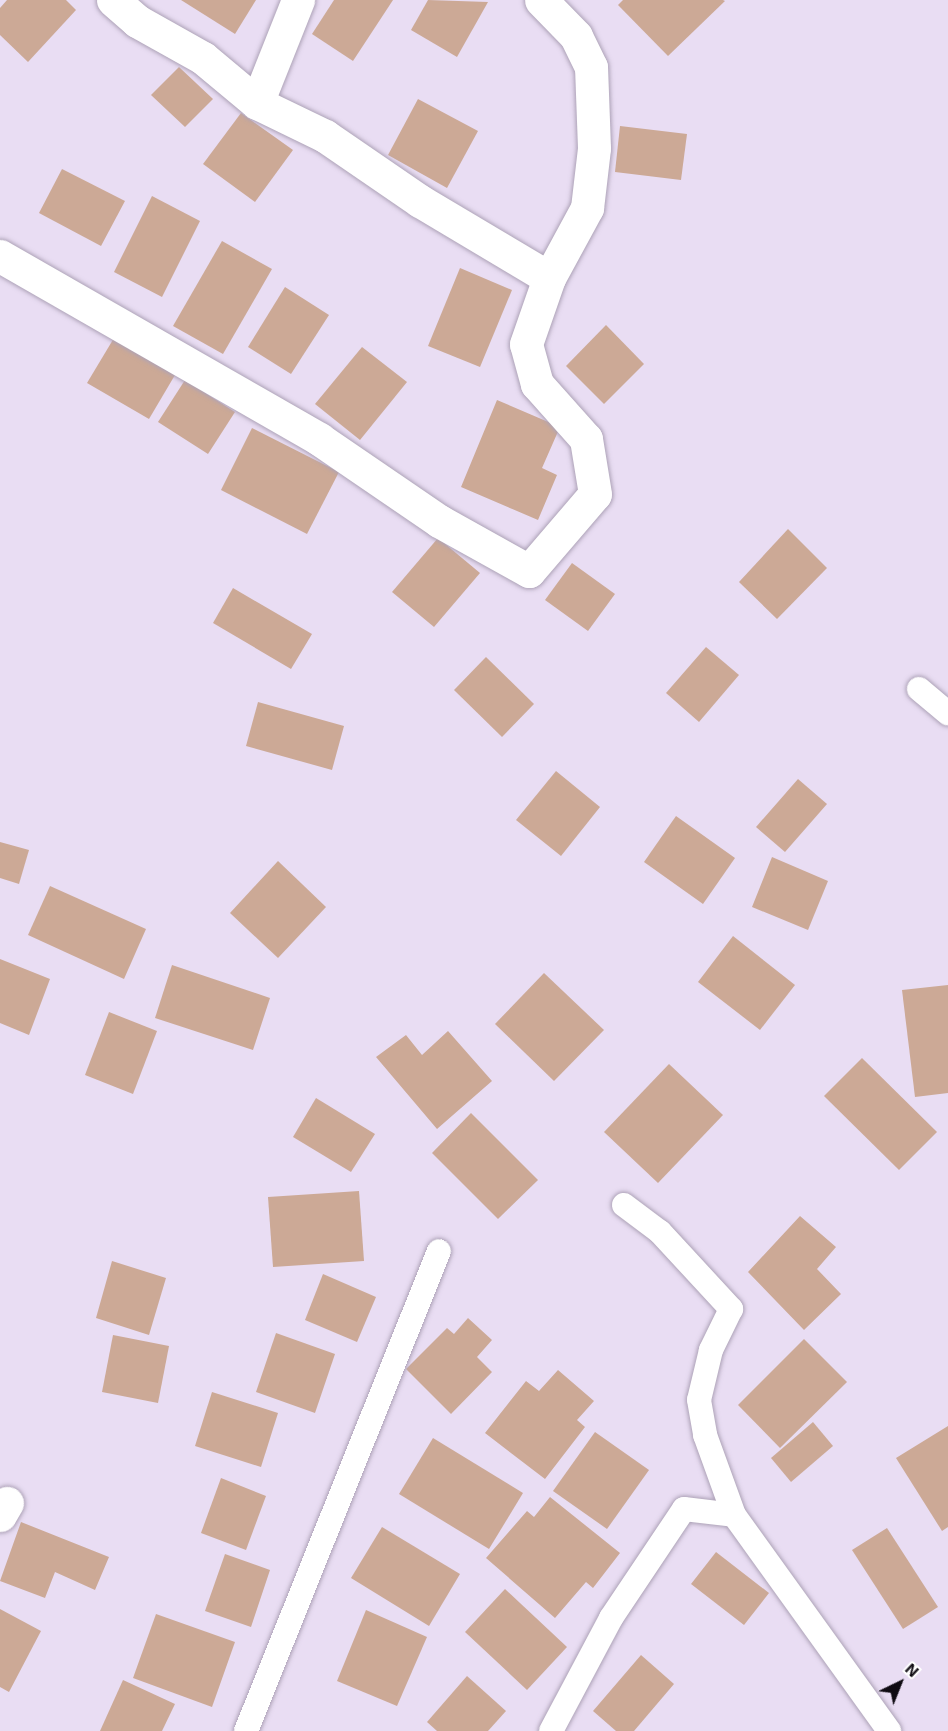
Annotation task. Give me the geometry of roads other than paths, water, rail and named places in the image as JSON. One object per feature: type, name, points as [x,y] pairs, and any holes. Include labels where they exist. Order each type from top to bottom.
[{"type":"street","points":[[113,0],[136,21],[203,58],[257,103],[325,136],[420,201],[549,278]]},
{"type":"street","points":[[257,103],[298,0]]},
{"type":"street","points":[[0,256],[319,439],[439,521],[529,571],[595,495],[586,439],[537,384],[526,344],[549,278],[587,208],[591,67],[576,36],[541,0]]},
{"type":"lane","points":[[919,689],[948,713]]},
{"type":"lane","points":[[624,1205],[660,1232],[731,1309],[711,1350],[699,1400],[705,1435],[734,1515],[889,1731]]},
{"type":"lane","points":[[246,1731],[439,1251]]},
{"type":"lane","points":[[551,1731],[611,1618],[684,1509],[734,1515]]}]
